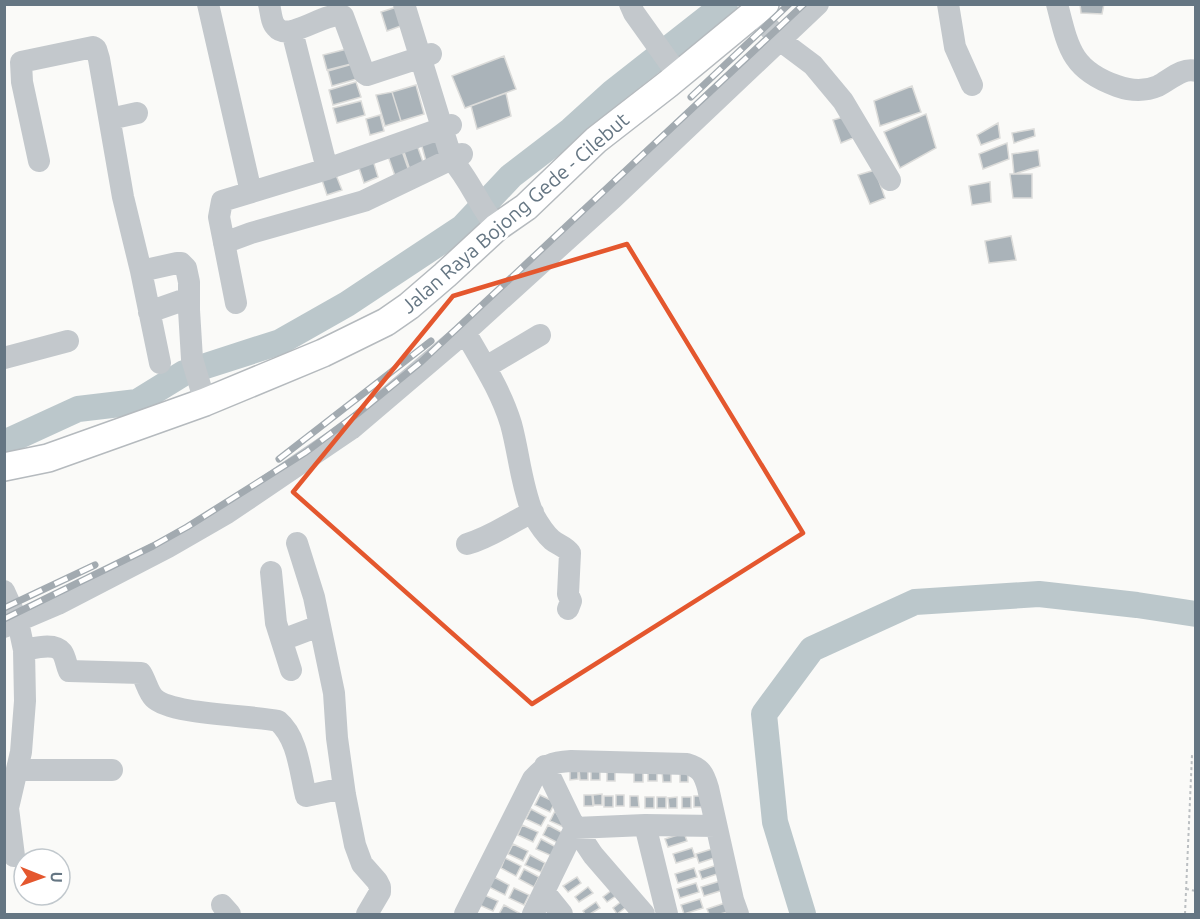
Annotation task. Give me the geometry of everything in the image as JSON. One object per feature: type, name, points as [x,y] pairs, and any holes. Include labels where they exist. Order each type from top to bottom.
[{"type":"main road","name":"Jalan Raya Bojong Gede - Cilebut","points":[[4,467],[48,458],[203,394],[306,360],[386,322],[446,275],[495,224],[526,207],[673,67],[748,9]]},
{"type":"street","points":[[208,4],[251,192]]},
{"type":"street","points":[[269,4],[275,26],[281,31],[292,31],[334,15],[343,16],[364,73],[367,75],[426,56]]},
{"type":"street","points":[[404,4],[426,56]]},
{"type":"street","points":[[415,4],[426,56],[459,162],[476,196],[495,224]]},
{"type":"street","points":[[630,4],[673,67]]},
{"type":"street","points":[[11,625],[109,578],[227,513],[351,429],[465,332],[781,41],[818,4]]},
{"type":"street","points":[[948,4],[955,47],[972,85]]},
{"type":"street","points":[[1057,4],[1071,52],[1081,67],[1098,80],[1128,90],[1147,90],[1188,69],[1196,71]]},
{"type":"street","points":[[748,9],[781,41],[813,65],[843,100],[890,180]]},
{"type":"street","points":[[292,31],[327,169]]},
{"type":"street","points":[[39,161],[14,84],[21,63],[93,47],[99,59],[123,196],[160,363]]},
{"type":"street","points":[[110,119],[137,113]]},
{"type":"street","points":[[236,303],[219,217],[222,201],[327,169],[447,127]]},
{"type":"street","points":[[224,243],[251,233],[364,201],[459,162]]},
{"type":"street","points":[[141,271],[177,263],[184,265],[188,274],[192,359],[203,394]]},
{"type":"street","points":[[148,312],[189,298]]},
{"type":"street","points":[[465,332],[494,380],[510,423],[533,512],[541,529],[570,553],[568,594],[571,600],[568,609]]},
{"type":"street","points":[[486,367],[540,335]]},
{"type":"street","points":[[4,358],[68,341]]},
{"type":"street","points":[[467,544],[488,538],[501,528],[533,512]]},
{"type":"street","points":[[297,543],[314,597],[333,693],[344,788],[358,854],[362,864],[380,887],[380,892],[368,915]]},
{"type":"street","points":[[271,572],[276,623],[291,669]]},
{"type":"street","points":[[4,591],[11,625],[24,650],[24,718],[17,770],[8,808],[13,847]]},
{"type":"street","points":[[282,640],[319,626]]},
{"type":"street","points":[[24,650],[54,647],[60,650],[69,671],[141,673],[154,699],[162,703],[199,712],[278,721],[286,728],[291,738],[306,796],[344,788]]},
{"type":"street","points":[[465,915],[533,779],[545,766],[556,762],[571,761],[687,764],[698,767],[705,776],[738,915]]},
{"type":"street","points":[[545,766],[576,828],[593,855],[644,915]]},
{"type":"street","points":[[17,770],[112,770]]},
{"type":"street","points":[[576,828],[645,825],[716,826]]},
{"type":"street","points":[[645,825],[667,915]]},
{"type":"street","points":[[533,915],[576,828]]},
{"type":"street","points":[[545,893],[562,915]]},
{"type":"path","points":[[1185,915],[1192,755]]},
{"type":"path","points":[[1186,890],[1196,891]]},
{"type":"highlighted area","points":[[627,244],[803,533],[532,704],[293,492],[453,296]]},
{"type":"building","points":[[1080,4],[1104,4],[1102,14],[1081,13]]},
{"type":"building","points":[[403,5],[409,23],[387,31],[381,12]]},
{"type":"building","points":[[351,48],[355,63],[327,70],[323,55]]},
{"type":"building","points":[[504,56],[516,89],[465,108],[452,76]]},
{"type":"building","points":[[356,63],[360,78],[332,86],[328,71]]},
{"type":"building","points":[[356,82],[361,97],[333,105],[329,90]]},
{"type":"building","points":[[416,85],[424,114],[401,121],[392,92]]},
{"type":"building","points":[[912,86],[921,112],[880,126],[874,101]]},
{"type":"building","points":[[392,92],[401,121],[385,126],[376,95]]},
{"type":"building","points":[[506,93],[511,116],[477,129],[471,106]]},
{"type":"building","points":[[361,101],[365,115],[337,123],[333,108]]},
{"type":"building","points":[[926,114],[936,148],[900,168],[884,132]]},
{"type":"building","points":[[380,115],[384,131],[370,135],[366,119]]},
{"type":"building","points":[[847,116],[853,138],[841,143],[833,120]]},
{"type":"building","points":[[998,123],[1000,138],[981,145],[977,135]]},
{"type":"building","points":[[1034,129],[1035,136],[1014,143],[1012,133]]},
{"type":"building","points":[[443,136],[449,154],[426,161],[421,143]]},
{"type":"building","points":[[1007,143],[1009,159],[983,169],[979,154]]},
{"type":"building","points":[[417,145],[424,165],[410,170],[403,149]]},
{"type":"building","points":[[1038,150],[1040,166],[1014,174],[1012,154]]},
{"type":"building","points":[[402,151],[409,171],[395,176],[388,156]]},
{"type":"building","points":[[372,157],[378,177],[364,183],[357,162]]},
{"type":"building","points":[[334,170],[342,190],[327,195],[320,174]]},
{"type":"building","points":[[875,170],[885,198],[870,204],[858,175]]},
{"type":"building","points":[[1010,174],[1032,174],[1032,198],[1013,198]]},
{"type":"building","points":[[990,182],[991,202],[972,205],[969,186]]},
{"type":"building","points":[[1011,236],[1016,260],[989,263],[985,241]]},
{"type":"building","points":[[570,769],[578,769],[578,779],[570,780]]},
{"type":"building","points":[[579,769],[588,769],[588,780],[580,780]]},
{"type":"building","points":[[591,769],[600,769],[600,780],[591,780]]},
{"type":"building","points":[[607,770],[615,770],[615,781],[607,781]]},
{"type":"building","points":[[648,770],[657,770],[657,781],[648,781]]},
{"type":"building","points":[[634,771],[643,771],[643,782],[634,782]]},
{"type":"building","points":[[662,771],[671,771],[671,782],[663,782]]},
{"type":"building","points":[[680,771],[688,771],[688,782],[680,782]]},
{"type":"building","points":[[602,794],[602,805],[594,805],[593,795]]},
{"type":"building","points":[[540,795],[555,802],[550,812],[535,805]]},
{"type":"building","points":[[584,795],[592,795],[593,806],[584,806]]},
{"type":"building","points":[[616,795],[624,795],[624,806],[616,806]]},
{"type":"building","points":[[604,796],[613,796],[613,807],[604,807]]},
{"type":"building","points":[[630,796],[638,796],[639,807],[630,807]]},
{"type":"building","points":[[694,796],[702,796],[702,807],[694,807]]},
{"type":"building","points":[[645,797],[654,797],[654,808],[645,808]]},
{"type":"building","points":[[657,797],[666,797],[666,808],[657,808]]},
{"type":"building","points":[[677,797],[677,808],[669,808],[668,798]]},
{"type":"building","points":[[682,797],[691,797],[691,808],[682,808]]},
{"type":"building","points":[[531,809],[546,817],[541,826],[526,819]]},
{"type":"building","points":[[555,811],[566,828],[550,821]]},
{"type":"building","points":[[522,825],[538,832],[533,842],[518,835]]},
{"type":"building","points":[[548,825],[563,833],[558,843],[543,835]]},
{"type":"building","points":[[684,833],[687,841],[668,847],[665,839]]},
{"type":"building","points":[[541,839],[556,847],[552,856],[536,849]]},
{"type":"building","points":[[513,844],[528,851],[523,861],[508,854]]},
{"type":"building","points":[[692,848],[695,857],[676,863],[673,854]]},
{"type":"building","points":[[715,848],[717,857],[699,863],[696,854]]},
{"type":"building","points":[[530,855],[545,863],[541,872],[525,865]]},
{"type":"building","points":[[505,858],[521,866],[516,876],[501,868]]},
{"type":"building","points":[[717,865],[720,873],[702,879],[699,871]]},
{"type":"building","points":[[694,868],[697,877],[678,883],[675,874]]},
{"type":"building","points":[[524,869],[539,877],[534,887],[519,879]]},
{"type":"building","points":[[494,877],[509,885],[505,895],[489,887]]},
{"type":"building","points":[[577,877],[581,883],[568,892],[563,886]]},
{"type":"building","points":[[720,881],[723,890],[704,896],[701,887]]},
{"type":"building","points":[[696,883],[699,892],[680,898],[677,889]]},
{"type":"building","points":[[588,887],[593,893],[579,902],[575,897]]},
{"type":"building","points":[[616,887],[620,893],[607,902],[603,897]]},
{"type":"building","points":[[514,888],[529,895],[524,905],[509,898]]},
{"type":"building","points":[[482,894],[498,901],[493,911],[477,904]]},
{"type":"building","points":[[626,898],[630,904],[617,914],[613,908]]},
{"type":"building","points":[[700,899],[703,908],[684,914],[681,905]]},
{"type":"building","points":[[596,902],[600,908],[590,914],[585,914],[583,911]]},
{"type":"building","points":[[725,903],[728,912],[709,914],[707,909]]},
{"type":"building","points":[[504,905],[519,913],[499,914]]},
{"type":"waterway","points":[[4,443],[78,409],[137,402],[184,373],[280,342],[347,304],[463,227],[511,176],[725,4]]},
{"type":"waterway","points":[[803,914],[775,822],[764,714],[812,649],[915,602],[1039,594],[1196,614]]},
{"type":"railway","points":[[691,97],[789,4]]},
{"type":"railway","points":[[4,619],[187,527],[306,452],[357,414],[421,362],[804,4]]},
{"type":"railway","points":[[279,459],[431,341]]},
{"type":"railway","points":[[4,608],[95,565]]}]
